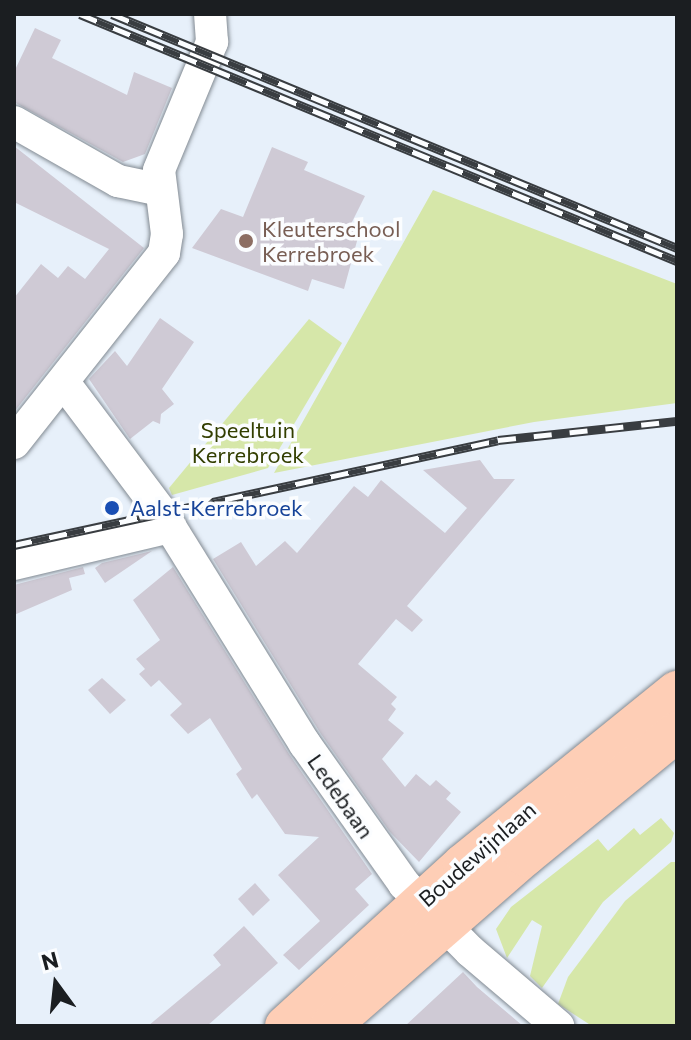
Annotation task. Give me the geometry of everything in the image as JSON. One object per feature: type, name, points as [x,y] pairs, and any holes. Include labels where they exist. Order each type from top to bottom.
[{"type":"main road","name":"Boudewijnlaan","points":[[285,1026],[433,913],[677,691]]},
{"type":"main road","name":"Boudewijnlaan","points":[[485,868],[677,732]]},
{"type":"main road","name":"Boudewijnlaan","points":[[330,1026],[433,913]]},
{"type":"street","points":[[14,443],[65,384],[164,253],[167,234],[161,190],[163,153],[212,42],[210,14]]},
{"type":"street","points":[[14,122],[118,181],[161,190]]},
{"type":"street","name":"Ledebaan","points":[[65,384],[171,527],[341,798],[433,913],[547,1023]]},
{"type":"street","points":[[14,564],[171,527]]},
{"type":"green space","points":[[433,190],[677,284],[677,403],[534,422],[274,473]]},
{"type":"green space","name":"Speeltuin Kerrebroek","points":[[309,319],[342,343],[268,468],[172,495],[169,488]]},
{"type":"green space","points":[[661,818],[674,833],[671,842],[603,902],[542,988],[530,976],[542,926],[532,920],[507,958],[496,929],[511,907],[598,839],[608,851],[634,828],[640,835]]},
{"type":"green space","points":[[671,862],[677,862],[677,1026],[592,1026],[558,1004],[568,977],[625,901]]},
{"type":"building","points":[[35,28],[61,40],[52,58],[127,95],[134,72],[172,88],[145,154],[123,162],[14,102],[14,72]]},
{"type":"building","points":[[14,146],[144,248],[14,412],[14,298],[41,264],[58,278],[68,266],[85,279],[109,249],[14,202]]},
{"type":"building","points":[[272,147],[308,162],[304,170],[365,196],[350,226],[360,230],[344,289],[312,279],[308,291],[192,248],[221,209],[243,217]]},
{"type":"building","points":[[160,318],[194,342],[162,389],[174,404],[161,414],[160,424],[153,421],[130,439],[89,379],[115,351],[127,366]]},
{"type":"building","points":[[480,460],[494,479],[515,479],[407,606],[423,620],[412,632],[396,619],[358,664],[397,697],[391,704],[396,709],[388,720],[404,733],[382,759],[405,787],[416,774],[430,786],[436,780],[451,793],[446,799],[461,812],[419,862],[390,832],[321,734],[213,559],[241,542],[256,566],[285,541],[297,553],[354,486],[368,497],[381,480],[445,533],[467,508],[423,470]]},
{"type":"building","points":[[152,551],[105,583],[95,568],[102,563]]},
{"type":"building","points":[[83,567],[85,574],[69,578],[72,590],[14,615],[14,585]]},
{"type":"building","points":[[173,567],[289,754],[372,874],[355,889],[369,905],[299,970],[283,955],[320,921],[278,875],[319,837],[285,834],[257,794],[252,799],[236,774],[242,769],[210,718],[188,734],[170,715],[182,704],[159,680],[151,687],[139,674],[145,669],[136,659],[160,640],[133,600]]},
{"type":"building","points":[[102,678],[126,700],[110,714],[88,690]]},
{"type":"building","points":[[255,883],[270,900],[253,916],[238,899]]},
{"type":"building","points":[[244,926],[278,963],[207,1026],[148,1026],[221,965],[213,955]]},
{"type":"building","points":[[463,972],[477,987],[523,1026],[405,1026]]},
{"type":"railway","points":[[80,14],[677,261]]},
{"type":"railway","points":[[112,14],[677,248]]},
{"type":"railway","points":[[14,545],[498,440],[677,421]]},
{"type":"place","name":"Kleuterschool Kerrebroek","points":[[246,241]]},
{"type":"place","name":"Aalst-Kerrebroek","points":[[112,508]]}]
